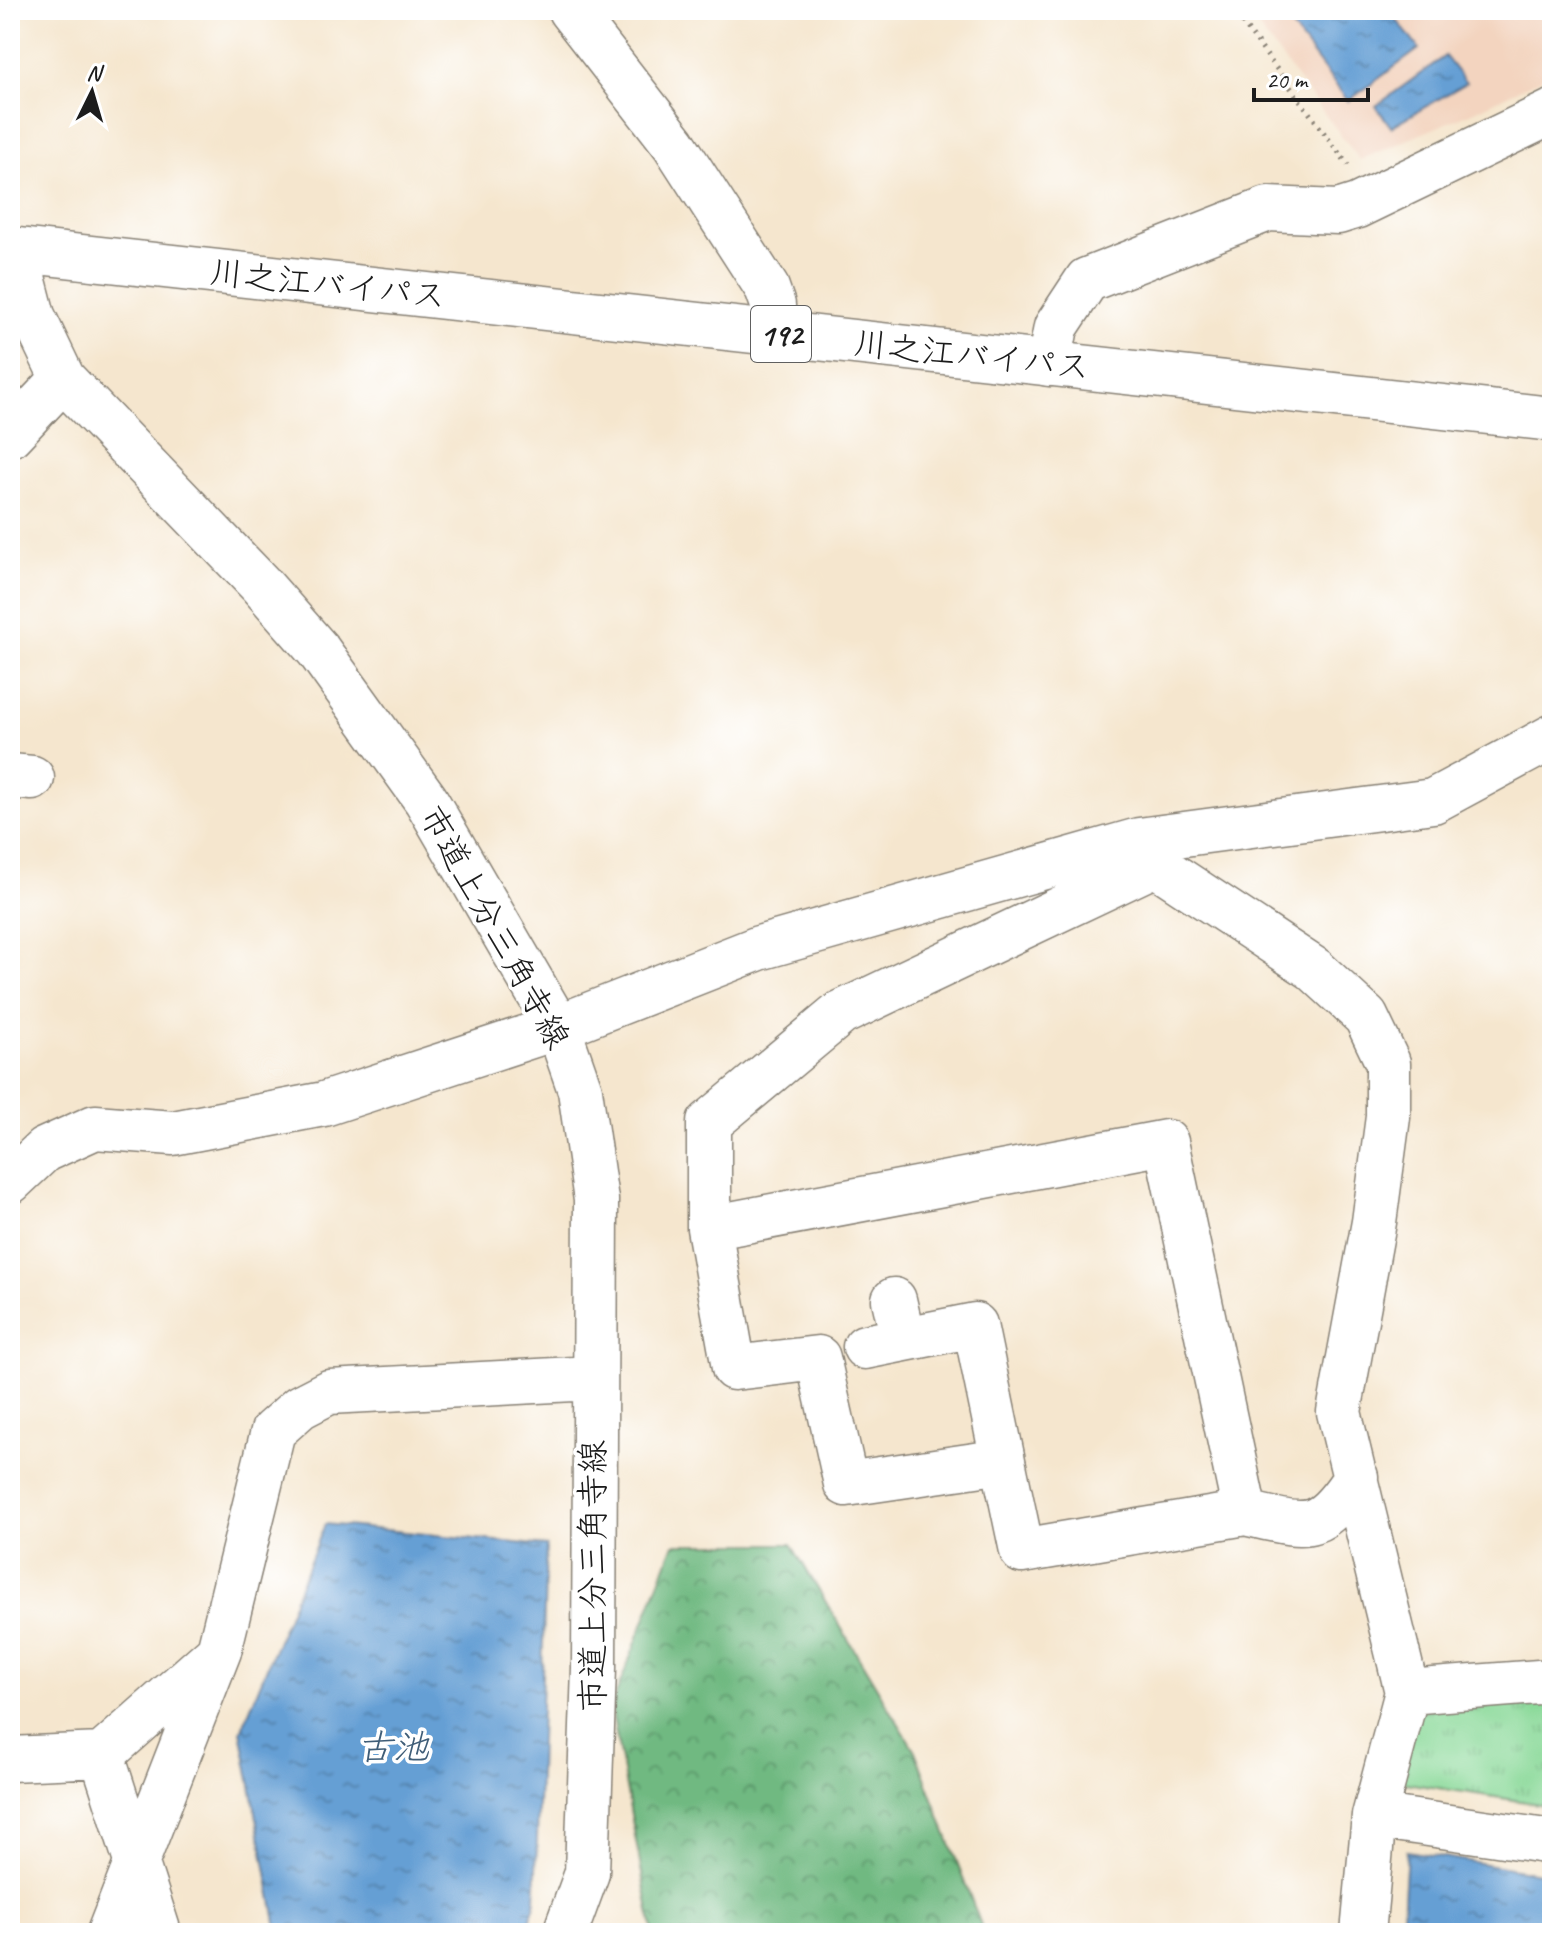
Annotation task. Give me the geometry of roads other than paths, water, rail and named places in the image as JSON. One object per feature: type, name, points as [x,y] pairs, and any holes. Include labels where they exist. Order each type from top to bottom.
[{"type":"main road","points":[[570,10],[674,144],[767,288],[773,305]]},
{"type":"main road","points":[[1049,364],[1056,327],[1087,280],[1268,209],[1338,212],[1348,209],[1552,112]]},
{"type":"main road","name":"川之江バイパス","points":[[13,249],[1552,419]]},
{"type":"main road","name":"市道上分三角寺線","points":[[13,249],[33,316],[63,379],[318,650],[426,800],[558,1027],[580,1090],[596,1200],[594,1668],[587,1873],[565,1933]]},
{"type":"main road","points":[[10,435],[63,379]]},
{"type":"main road","points":[[10,1182],[44,1150],[95,1127],[173,1133],[324,1104],[558,1027],[759,948],[1147,852],[1433,801],[1552,737]]},
{"type":"main road","points":[[1003,1461],[846,1484],[818,1358],[734,1368],[709,1228],[709,1123],[841,1013],[1147,852]]},
{"type":"main road","points":[[1147,852],[1314,969],[1366,1017],[1388,1063],[1388,1117],[1374,1222],[1339,1412],[1407,1692],[1374,1816],[1363,1933]]},
{"type":"main road","points":[[709,1228],[1166,1142],[1245,1513]]},
{"type":"main road","points":[[887,1329],[975,1325],[1022,1551],[1245,1513],[1303,1526],[1335,1509],[1356,1477]]},
{"type":"main road","points":[[109,1933],[219,1651],[273,1431],[300,1407],[329,1392],[593,1378]]},
{"type":"main road","points":[[10,1759],[102,1755],[219,1651]]},
{"type":"main road","points":[[1407,1692],[1552,1681]]},
{"type":"main road","points":[[102,1755],[159,1933]]},
{"type":"main road","points":[[1374,1816],[1552,1842]]},
{"type":"water","points":[[1279,10],[1389,10],[1419,49],[1348,101]]},
{"type":"water","points":[[1445,56],[1466,83],[1391,127],[1376,106]]},
{"type":"water","name":"古池","points":[[325,1524],[546,1546],[535,1904],[526,1933],[278,1933],[241,1731]]},
{"type":"water","points":[[1407,1851],[1552,1875],[1552,1933],[1402,1933]]}]
